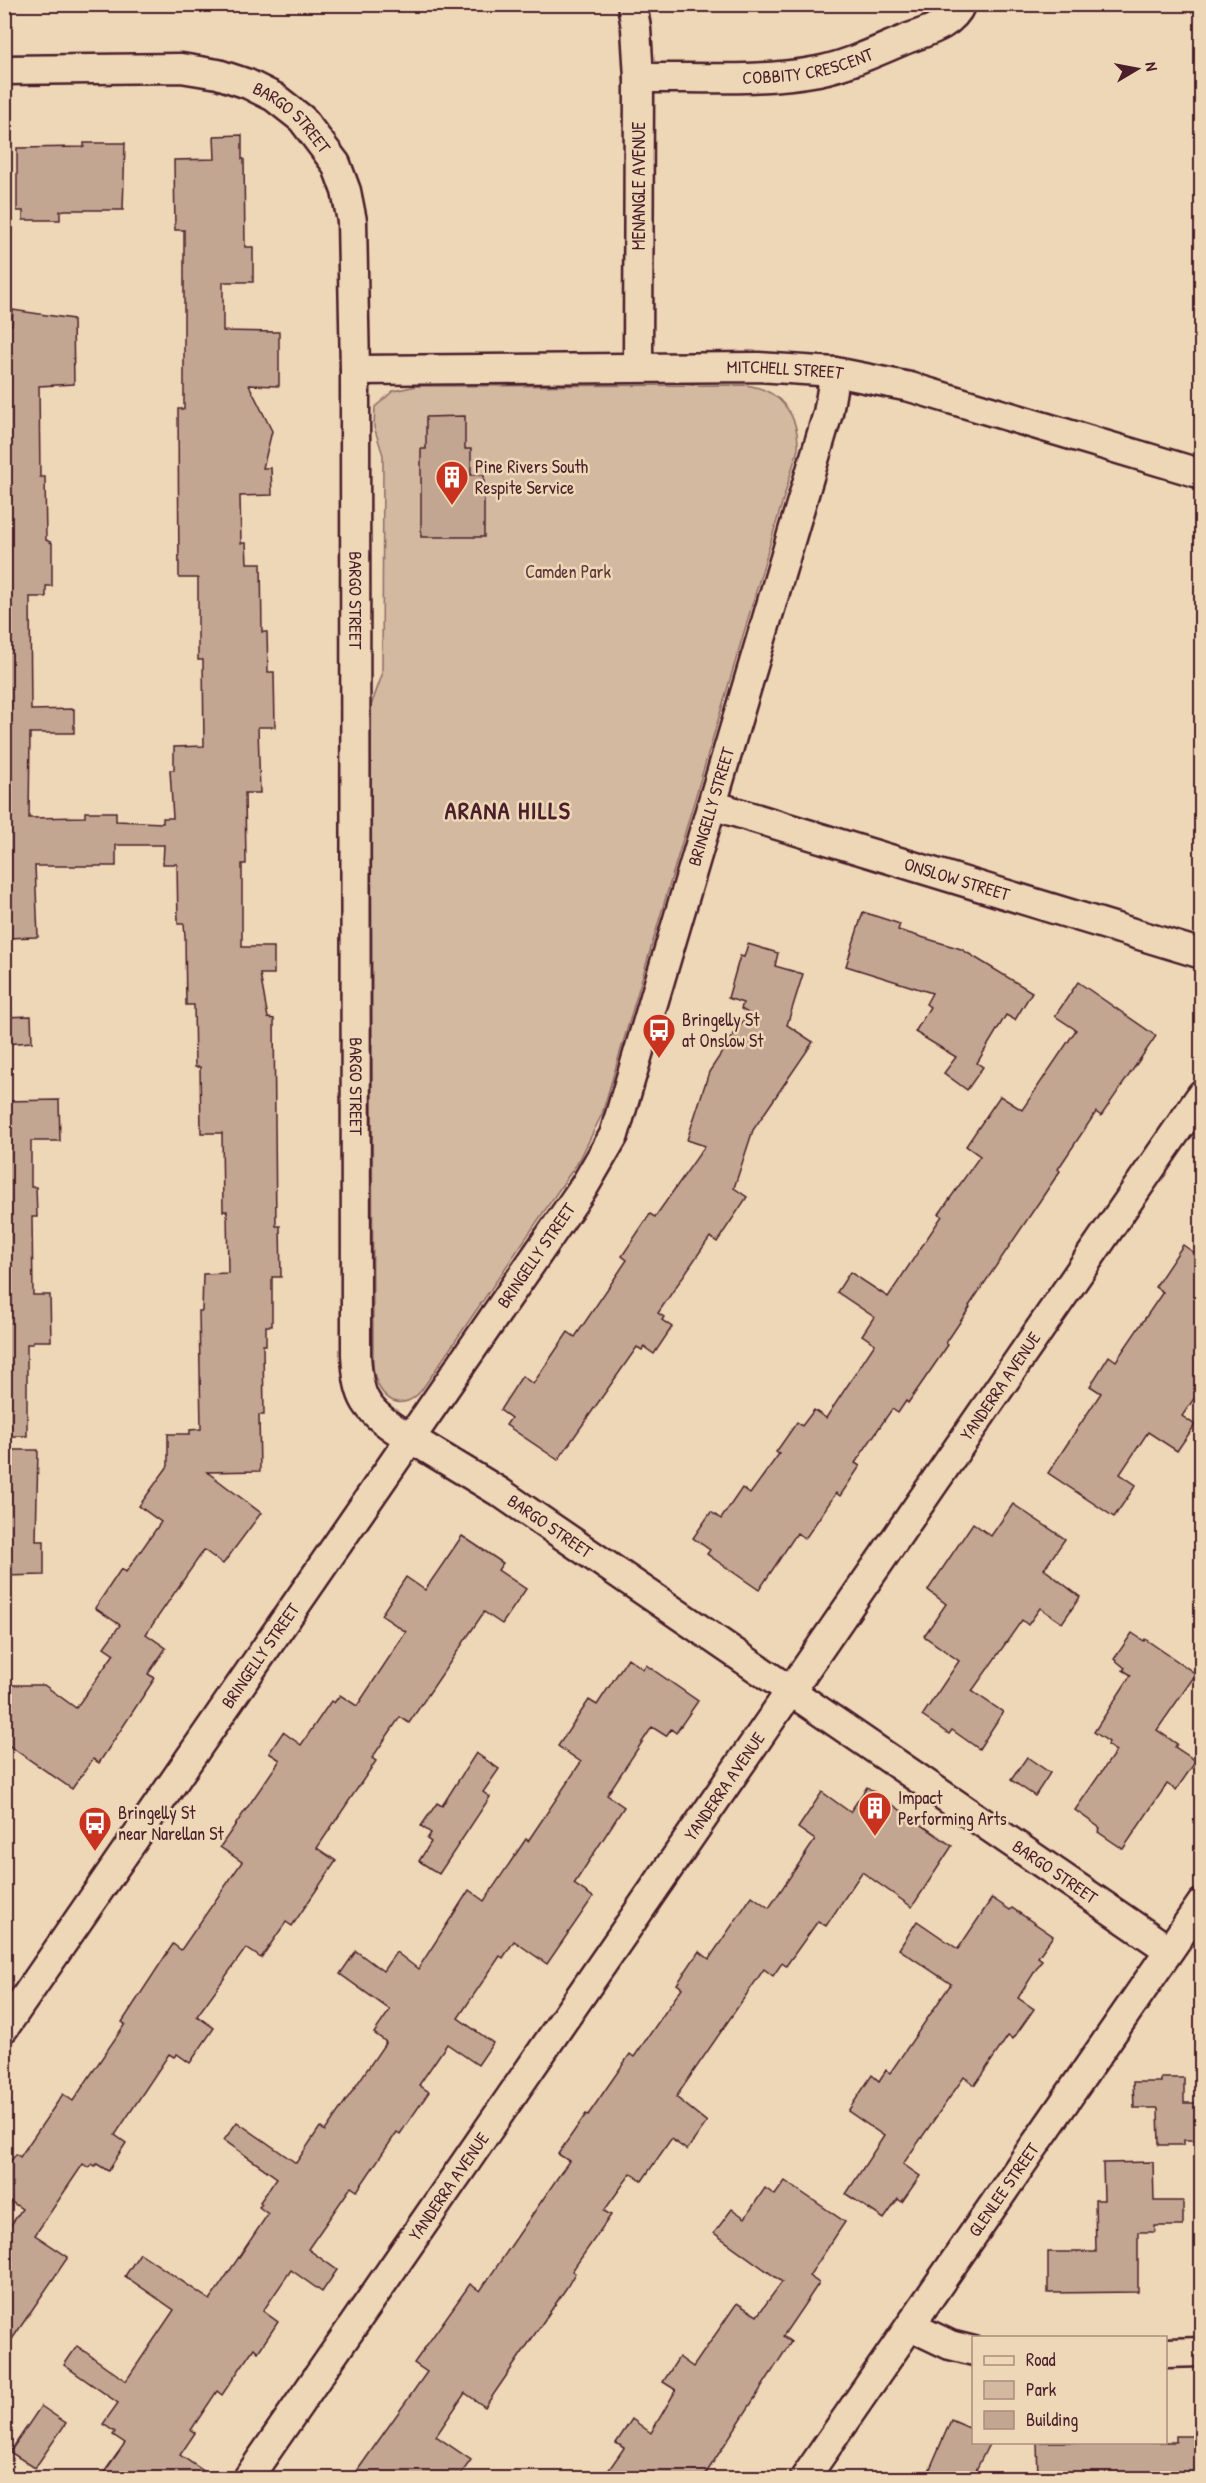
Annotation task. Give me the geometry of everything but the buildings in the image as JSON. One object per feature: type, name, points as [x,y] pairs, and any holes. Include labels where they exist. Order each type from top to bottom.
[{"type":"street","name":"MENANGLE AVENUE","points":[[632,4],[639,78],[638,368]]},
{"type":"street","name":"COBBITY CRESCENT","points":[[639,78],[776,76],[821,71],[940,26],[967,9]]},
{"type":"street","name":"BARGO STREET","points":[[4,70],[181,68],[218,74],[248,84],[274,97],[302,119],[336,164],[346,191],[352,222],[355,369],[356,1354],[359,1389],[363,1400],[379,1419],[501,1493],[1169,1950]]},
{"type":"street","name":"MITCHELL STREET","points":[[355,369],[758,367],[835,372],[910,387],[1202,474]]},
{"type":"street","name":"BRINGELLY STREET","points":[[4,2028],[585,1185],[614,1135],[828,413],[835,372]]},
{"type":"street","name":"ONSLOW STREET","points":[[712,805],[1202,954]]},
{"type":"street","name":"YANDERRA AVENUE","points":[[248,2478],[1202,1094]]},
{"type":"street","name":"GLENLEE STREET","points":[[805,2478],[1202,1903]]},
{"type":"street","points":[[910,2326],[950,2345],[972,2350]]},
{"type":"street","points":[[1167,2353],[1202,2352]]},
{"type":"green space","name":"Camden Park","points":[[745,385],[768,392],[785,406],[795,425],[798,449],[602,1114],[580,1159],[421,1391],[412,1399],[396,1402],[382,1392],[374,1374],[373,1364],[371,706],[382,675],[383,455],[374,427],[375,407],[393,391],[417,386]]},
{"type":"place","name":"Pine Rivers South Respite Service","points":[[452,506]]},
{"type":"place","name":"Bringelly St at Onslow St","points":[[659,1059]]},
{"type":"place","name":"Impact Performing Arts","points":[[875,1837]]},
{"type":"place","name":"Bringelly St near Narellan St","points":[[95,1852]]},
{"type":"district","name":"ARANA HILLS","points":[[508,811]]}]
